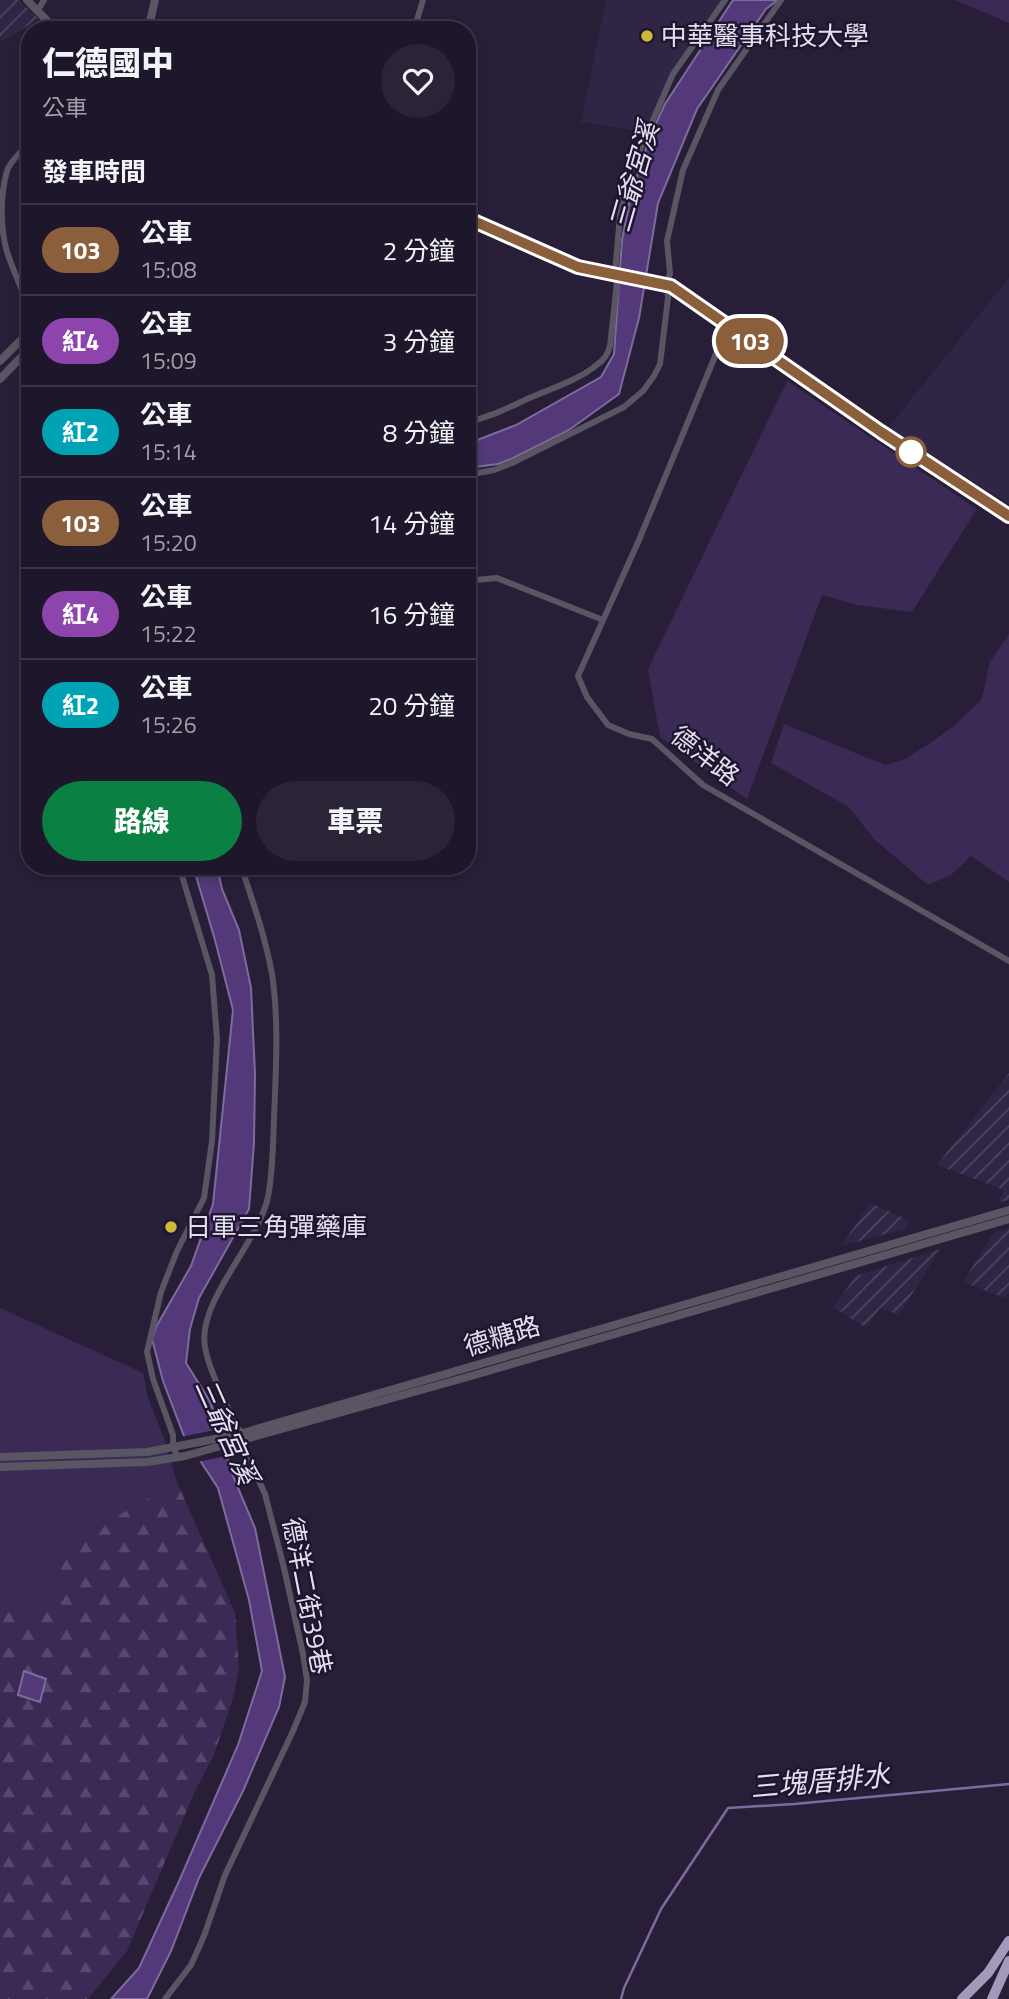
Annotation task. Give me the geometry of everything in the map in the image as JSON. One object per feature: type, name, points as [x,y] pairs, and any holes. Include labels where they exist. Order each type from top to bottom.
[{"type":"highway","points":[[962,1999],[988,1972],[1009,1941]]},
{"type":"highway","points":[[992,1999],[1009,1961]]},
{"type":"street","points":[[27,0],[48,21]]},
{"type":"street","points":[[38,10],[44,0]]},
{"type":"street","points":[[150,21],[155,0]]},
{"type":"street","points":[[417,21],[423,0]]},
{"type":"street","points":[[476,419],[503,411],[575,378],[601,363],[608,354],[619,274],[621,205],[628,177],[673,74],[725,0]]},
{"type":"street","points":[[476,473],[512,463],[624,407],[651,382],[660,364],[668,298],[665,283],[670,273],[667,241],[683,170],[718,90],[781,0]]},
{"type":"street","points":[[21,154],[7,168],[1,234],[21,285]]},
{"type":"street","points":[[476,222],[578,267],[665,283],[881,432],[1009,516]]},
{"type":"street","name":"德洋路","points":[[729,326],[639,540],[578,676],[587,696],[608,725],[629,734],[652,739],[703,785],[1009,961]]},
{"type":"street","points":[[0,362],[21,340]]},
{"type":"street","points":[[0,379],[21,357]]},
{"type":"street","points":[[476,580],[497,578],[603,620]]},
{"type":"street","points":[[182,875],[212,975],[217,1039],[212,1141],[204,1198],[177,1251],[161,1292],[148,1352],[153,1379],[176,1448],[182,1457]]},
{"type":"street","name":"德洋二街39巷","points":[[165,1999],[191,1965],[204,1936],[225,1875],[305,1702],[307,1680],[287,1580],[265,1494],[212,1370],[204,1334],[209,1309],[261,1219],[271,1175],[276,1073],[275,1001],[260,923],[244,875]]},
{"type":"street","name":"德糖路","points":[[0,1467],[147,1462],[182,1457],[1009,1210]]},
{"type":"street","name":"德糖路","points":[[0,1457],[146,1452],[241,1438],[1009,1219]]},
{"type":"shaded area","points":[[0,0],[19,0],[39,19],[21,21],[21,30],[0,42]]},
{"type":"shaded area","name":"中華醫事科技大學","points":[[606,0],[722,0],[671,73],[644,132],[581,122]]},
{"type":"shaded area","points":[[733,0],[778,0],[766,9],[697,109],[658,203],[639,318],[619,394],[569,430],[511,459],[476,467],[476,441],[516,425],[601,377],[614,354],[622,240],[631,194],[650,136],[665,104]]},
{"type":"shaded area","points":[[1009,278],[1009,504],[888,428]]},
{"type":"shaded area","points":[[196,875],[219,875],[239,930],[251,988],[255,1074],[254,1143],[249,1209],[199,1298],[190,1329],[186,1363],[211,1403],[233,1476],[255,1528],[285,1677],[279,1707],[243,1791],[199,1878],[171,1951],[147,1999],[111,1999],[139,1968],[180,1879],[238,1745],[262,1671],[249,1600],[218,1488],[184,1436],[163,1381],[152,1339],[156,1327],[191,1266],[213,1204],[233,1010]]},
{"type":"shaded area","points":[[1009,1073],[1009,1200],[998,1203],[1004,1190],[937,1165]]},
{"type":"shaded area","points":[[870,1203],[911,1221],[905,1229],[841,1246]]},
{"type":"shaded area","points":[[1009,1228],[1009,1292],[1005,1298],[963,1282],[994,1232]]},
{"type":"shaded area","points":[[940,1249],[899,1315],[880,1308],[866,1328],[833,1307],[856,1276]]},
{"type":"shaded area","points":[[24,1671],[46,1679],[40,1702],[18,1695]]},
{"type":"green space","points":[[955,0],[1009,0],[1009,23]]},
{"type":"green space","points":[[787,381],[977,509],[912,612],[857,605],[822,595],[747,799],[660,737],[648,669]]},
{"type":"green space","points":[[1009,634],[1009,882],[971,856],[951,875],[928,885],[874,839],[849,807],[771,763],[784,724],[885,765],[903,760],[955,725],[982,699],[990,662]]},
{"type":"green space","points":[[0,1308],[143,1373],[148,1398],[177,1482],[112,1519],[67,1555],[40,1616],[0,1605]]},
{"type":"green space","points":[[177,1482],[235,1613],[239,1668],[233,1698],[214,1755],[195,1791],[127,1951],[88,1999],[0,1999],[0,1605],[40,1616],[67,1555],[112,1519]]},
{"type":"pier","points":[[224,1428],[231,1455],[197,1462],[181,1437]]},
{"type":"waterway","name":"三塊厝排水","points":[[621,1999],[661,1909],[728,1808],[1009,1784]]},
{"type":"bus line","name":"103","points":[[476,222],[578,267],[671,286],[881,432],[1009,516]]},
{"type":"place","name":"中華醫事科技大學","points":[[647,36]]},
{"type":"place","name":"日軍三角彈藥庫","points":[[171,1227]]},
{"type":"water label","name":"三爺宮溪","points":[[634,177]]},
{"type":"water label","name":"三爺宮溪","points":[[227,1431]]}]
